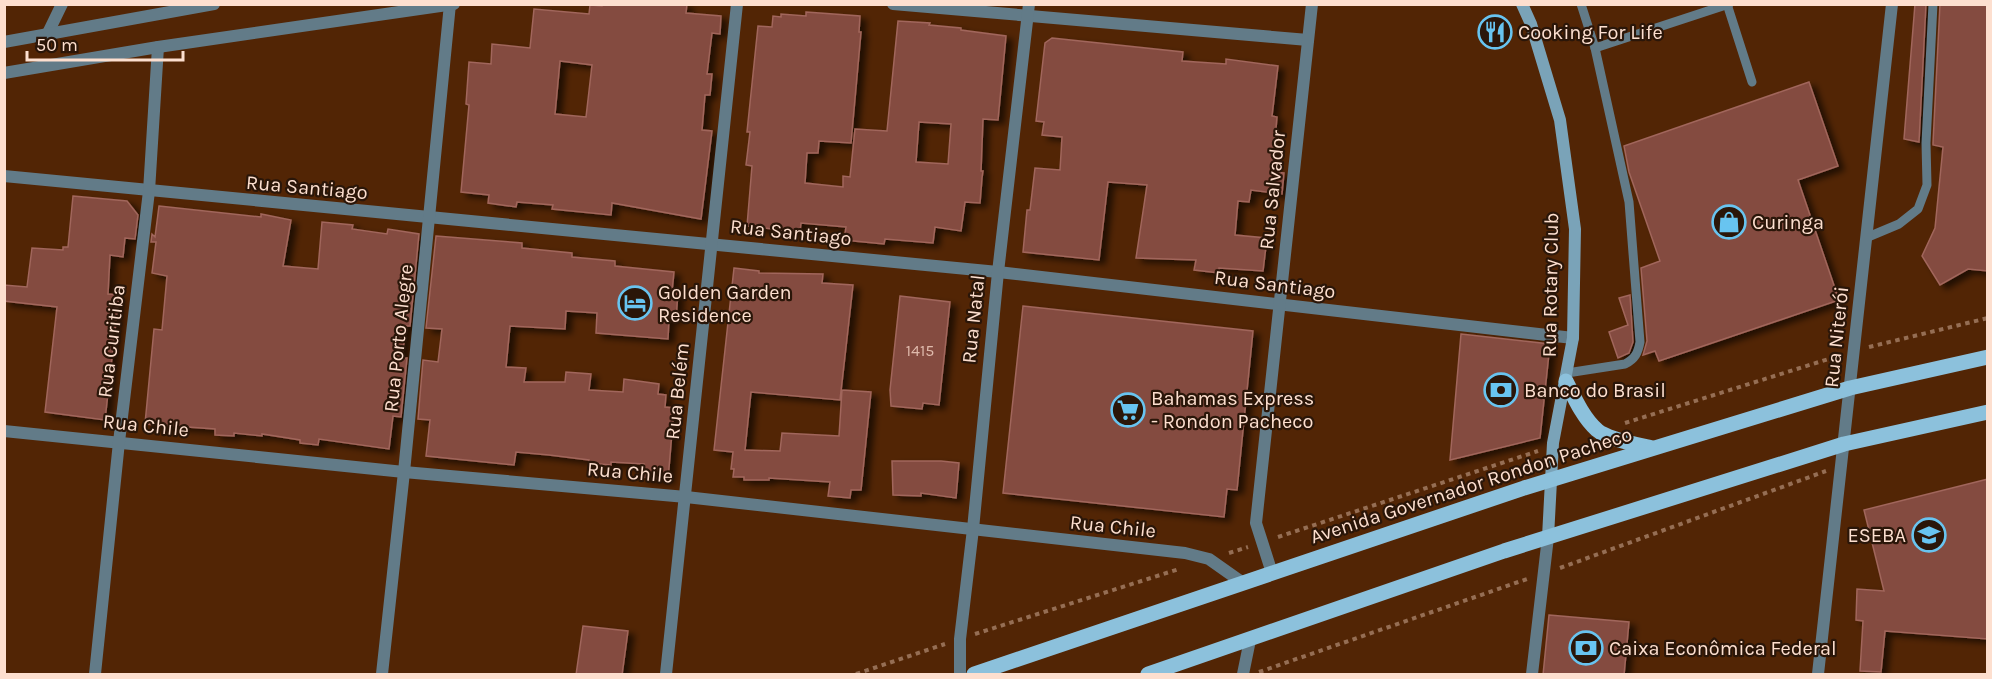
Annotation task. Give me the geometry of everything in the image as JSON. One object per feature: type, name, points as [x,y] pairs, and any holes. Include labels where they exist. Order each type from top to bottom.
[{"type":"main road","name":"Rua Rotary Club","points":[[1521,4],[1531,24],[1560,120],[1575,229],[1573,338],[1553,446],[1548,537]]},
{"type":"main road","name":"Avenida Governador Rondon Pacheco","points":[[974,675],[1551,480],[1850,388],[1988,357]]},
{"type":"main road","points":[[1566,377],[1581,409],[1598,431],[1629,443],[1655,448]]},
{"type":"main road","points":[[1148,675],[1495,554],[1844,444],[1988,412]]},
{"type":"street","points":[[47,35],[62,4]]},
{"type":"street","points":[[4,42],[214,4]]},
{"type":"street","name":"Rua Belém","points":[[666,675],[737,4]]},
{"type":"street","points":[[893,4],[1028,10],[1308,40]]},
{"type":"street","name":"Rua Salvador","points":[[1261,543],[1256,523],[1312,4]]},
{"type":"street","name":"Rua Niterói","points":[[1818,675],[1892,4]]},
{"type":"street","points":[[4,73],[158,47],[452,5]]},
{"type":"street","name":"Rua Porto Alegre","points":[[382,675],[452,5]]},
{"type":"street","name":"Rua Natal","points":[[960,675],[960,639],[1028,10]]},
{"type":"street","name":"Rua Curitiba","points":[[95,675],[119,442],[149,191],[158,47]]},
{"type":"street","name":"Rua Santiago","points":[[4,176],[998,272],[1573,338]]},
{"type":"street","name":"Rua Chile","points":[[4,431],[404,472],[686,497],[1185,553],[1209,559],[1243,583]]},
{"type":"street","points":[[1532,675],[1548,537]]},
{"type":"street","points":[[1261,543],[1272,573]]},
{"type":"street","points":[[1244,675],[1250,640]]},
{"type":"lane","points":[[1566,377],[1625,364],[1633,360],[1640,342],[1629,202],[1595,48],[1581,4]]},
{"type":"lane","points":[[1868,237],[1899,224],[1917,209],[1927,185],[1926,143],[1933,4]]},
{"type":"lane","points":[[1595,48],[1728,5],[1752,82]]},
{"type":"path","points":[[1598,431],[1853,351],[1988,318]]},
{"type":"path","points":[[856,675],[1553,446]]},
{"type":"path","points":[[1253,675],[1542,574],[1842,465]]},
{"type":"building","points":[[602,4],[687,4],[686,13],[721,16],[720,34],[712,33],[707,74],[712,74],[710,95],[705,95],[702,130],[712,131],[701,219],[612,203],[611,215],[552,209],[553,205],[517,202],[516,207],[488,203],[489,195],[461,192],[469,105],[466,104],[469,62],[491,64],[492,44],[530,48],[534,9],[589,14],[590,5],[602,6]],"holes":[[[560,61],[592,65],[586,117],[555,114]]]},
{"type":"building","points":[[1915,4],[1926,4],[1919,142],[1904,139]]},
{"type":"building","points":[[1940,4],[1988,4],[1988,271],[1968,269],[1940,285],[1922,256],[1935,228],[1943,147],[1933,145]]},
{"type":"building","points":[[806,12],[860,16],[859,32],[861,32],[851,143],[819,141],[818,153],[807,153],[805,183],[843,187],[843,176],[850,177],[855,129],[887,131],[898,21],[930,23],[929,25],[1006,36],[998,120],[983,119],[981,171],[983,171],[980,203],[965,202],[961,231],[935,227],[933,243],[885,239],[884,244],[844,240],[846,227],[801,223],[800,232],[747,226],[752,166],[746,165],[750,132],[747,132],[758,26],[772,27],[773,16],[781,17],[781,14],[806,16]],"holes":[[[919,122],[951,124],[948,164],[916,162]]]},
{"type":"building","points":[[1052,38],[1183,52],[1182,61],[1226,64],[1226,59],[1278,66],[1272,116],[1277,117],[1272,172],[1284,173],[1282,194],[1251,190],[1249,202],[1238,201],[1235,235],[1267,238],[1263,271],[1219,268],[1219,273],[1194,270],[1196,260],[1136,258],[1147,185],[1108,182],[1099,260],[1023,252],[1027,210],[1030,210],[1035,168],[1060,170],[1062,137],[1042,135],[1044,122],[1036,121],[1045,43]]},
{"type":"building","name":"Curinga","points":[[1809,82],[1838,166],[1798,180],[1839,300],[1659,361],[1655,351],[1643,355],[1647,341],[1641,268],[1660,261],[1629,172],[1624,146]]},
{"type":"building","points":[[73,196],[127,201],[138,215],[135,239],[125,238],[123,257],[110,255],[108,294],[119,295],[105,420],[45,412],[57,307],[4,301],[4,285],[27,287],[32,248],[63,250],[63,247],[68,247]]},
{"type":"building","points":[[159,206],[261,217],[261,214],[291,220],[283,266],[318,269],[322,222],[353,225],[352,229],[387,234],[388,229],[419,234],[410,326],[406,326],[402,358],[407,358],[401,417],[393,416],[389,449],[319,439],[318,445],[300,443],[300,440],[262,434],[262,436],[234,433],[234,436],[215,435],[215,429],[145,424],[154,329],[162,330],[167,276],[152,273],[156,242],[151,242],[152,234],[155,237]]},
{"type":"building","points":[[436,236],[522,243],[522,248],[572,253],[572,257],[615,261],[615,266],[674,272],[672,292],[678,292],[676,320],[669,319],[668,339],[596,333],[597,313],[566,311],[565,329],[510,326],[506,367],[526,368],[524,382],[565,382],[566,372],[591,374],[589,390],[623,392],[624,379],[659,384],[658,394],[666,395],[665,407],[674,408],[668,480],[642,477],[644,464],[589,463],[589,460],[516,452],[514,465],[426,456],[430,420],[418,419],[423,360],[438,362],[442,329],[426,328]]},
{"type":"building","points":[[734,268],[759,271],[759,273],[823,274],[822,283],[853,285],[840,400],[751,392],[745,450],[780,451],[782,433],[839,436],[842,390],[871,392],[861,490],[851,490],[850,498],[828,496],[830,482],[769,478],[769,480],[744,480],[744,477],[733,477],[734,469],[731,469],[733,452],[714,450]]},
{"type":"building","points":[[1630,295],[1633,342],[1629,353],[1618,358],[1609,332],[1628,325],[1619,298]]},
{"type":"building","points":[[900,296],[950,302],[939,405],[923,403],[922,409],[891,406],[890,390]]},
{"type":"building","name":"Bahamas Express - Rondon Pacheco","points":[[1023,306],[1253,331],[1237,490],[1227,489],[1224,517],[1003,493]]},
{"type":"building","name":"Banco do Brasil","points":[[1461,334],[1550,344],[1540,438],[1450,460]]},
{"type":"building","points":[[892,461],[959,463],[956,498],[921,493],[921,496],[893,495]]},
{"type":"building","name":"ESEBA","points":[[1988,479],[1988,639],[1885,631],[1881,672],[1860,671],[1863,621],[1856,620],[1857,589],[1884,591],[1864,510]]},
{"type":"building","name":"Caixa Econômica Federal","points":[[1549,615],[1629,622],[1624,675],[1543,675]]},
{"type":"building","points":[[583,626],[628,631],[622,675],[576,675]]},
{"type":"place","name":"Cooking For Life","points":[[1495,32]]},
{"type":"place","name":"Curinga","points":[[1729,222]]},
{"type":"place","name":"Golden Garden Residence","points":[[635,303]]},
{"type":"place","name":"Banco do Brasil","points":[[1501,390]]},
{"type":"place","name":"Bahamas Express - Rondon Pacheco","points":[[1128,410]]},
{"type":"place","name":"ESEBA","points":[[1929,535]]},
{"type":"place","name":"Caixa Econômica Federal","points":[[1586,648]]}]
